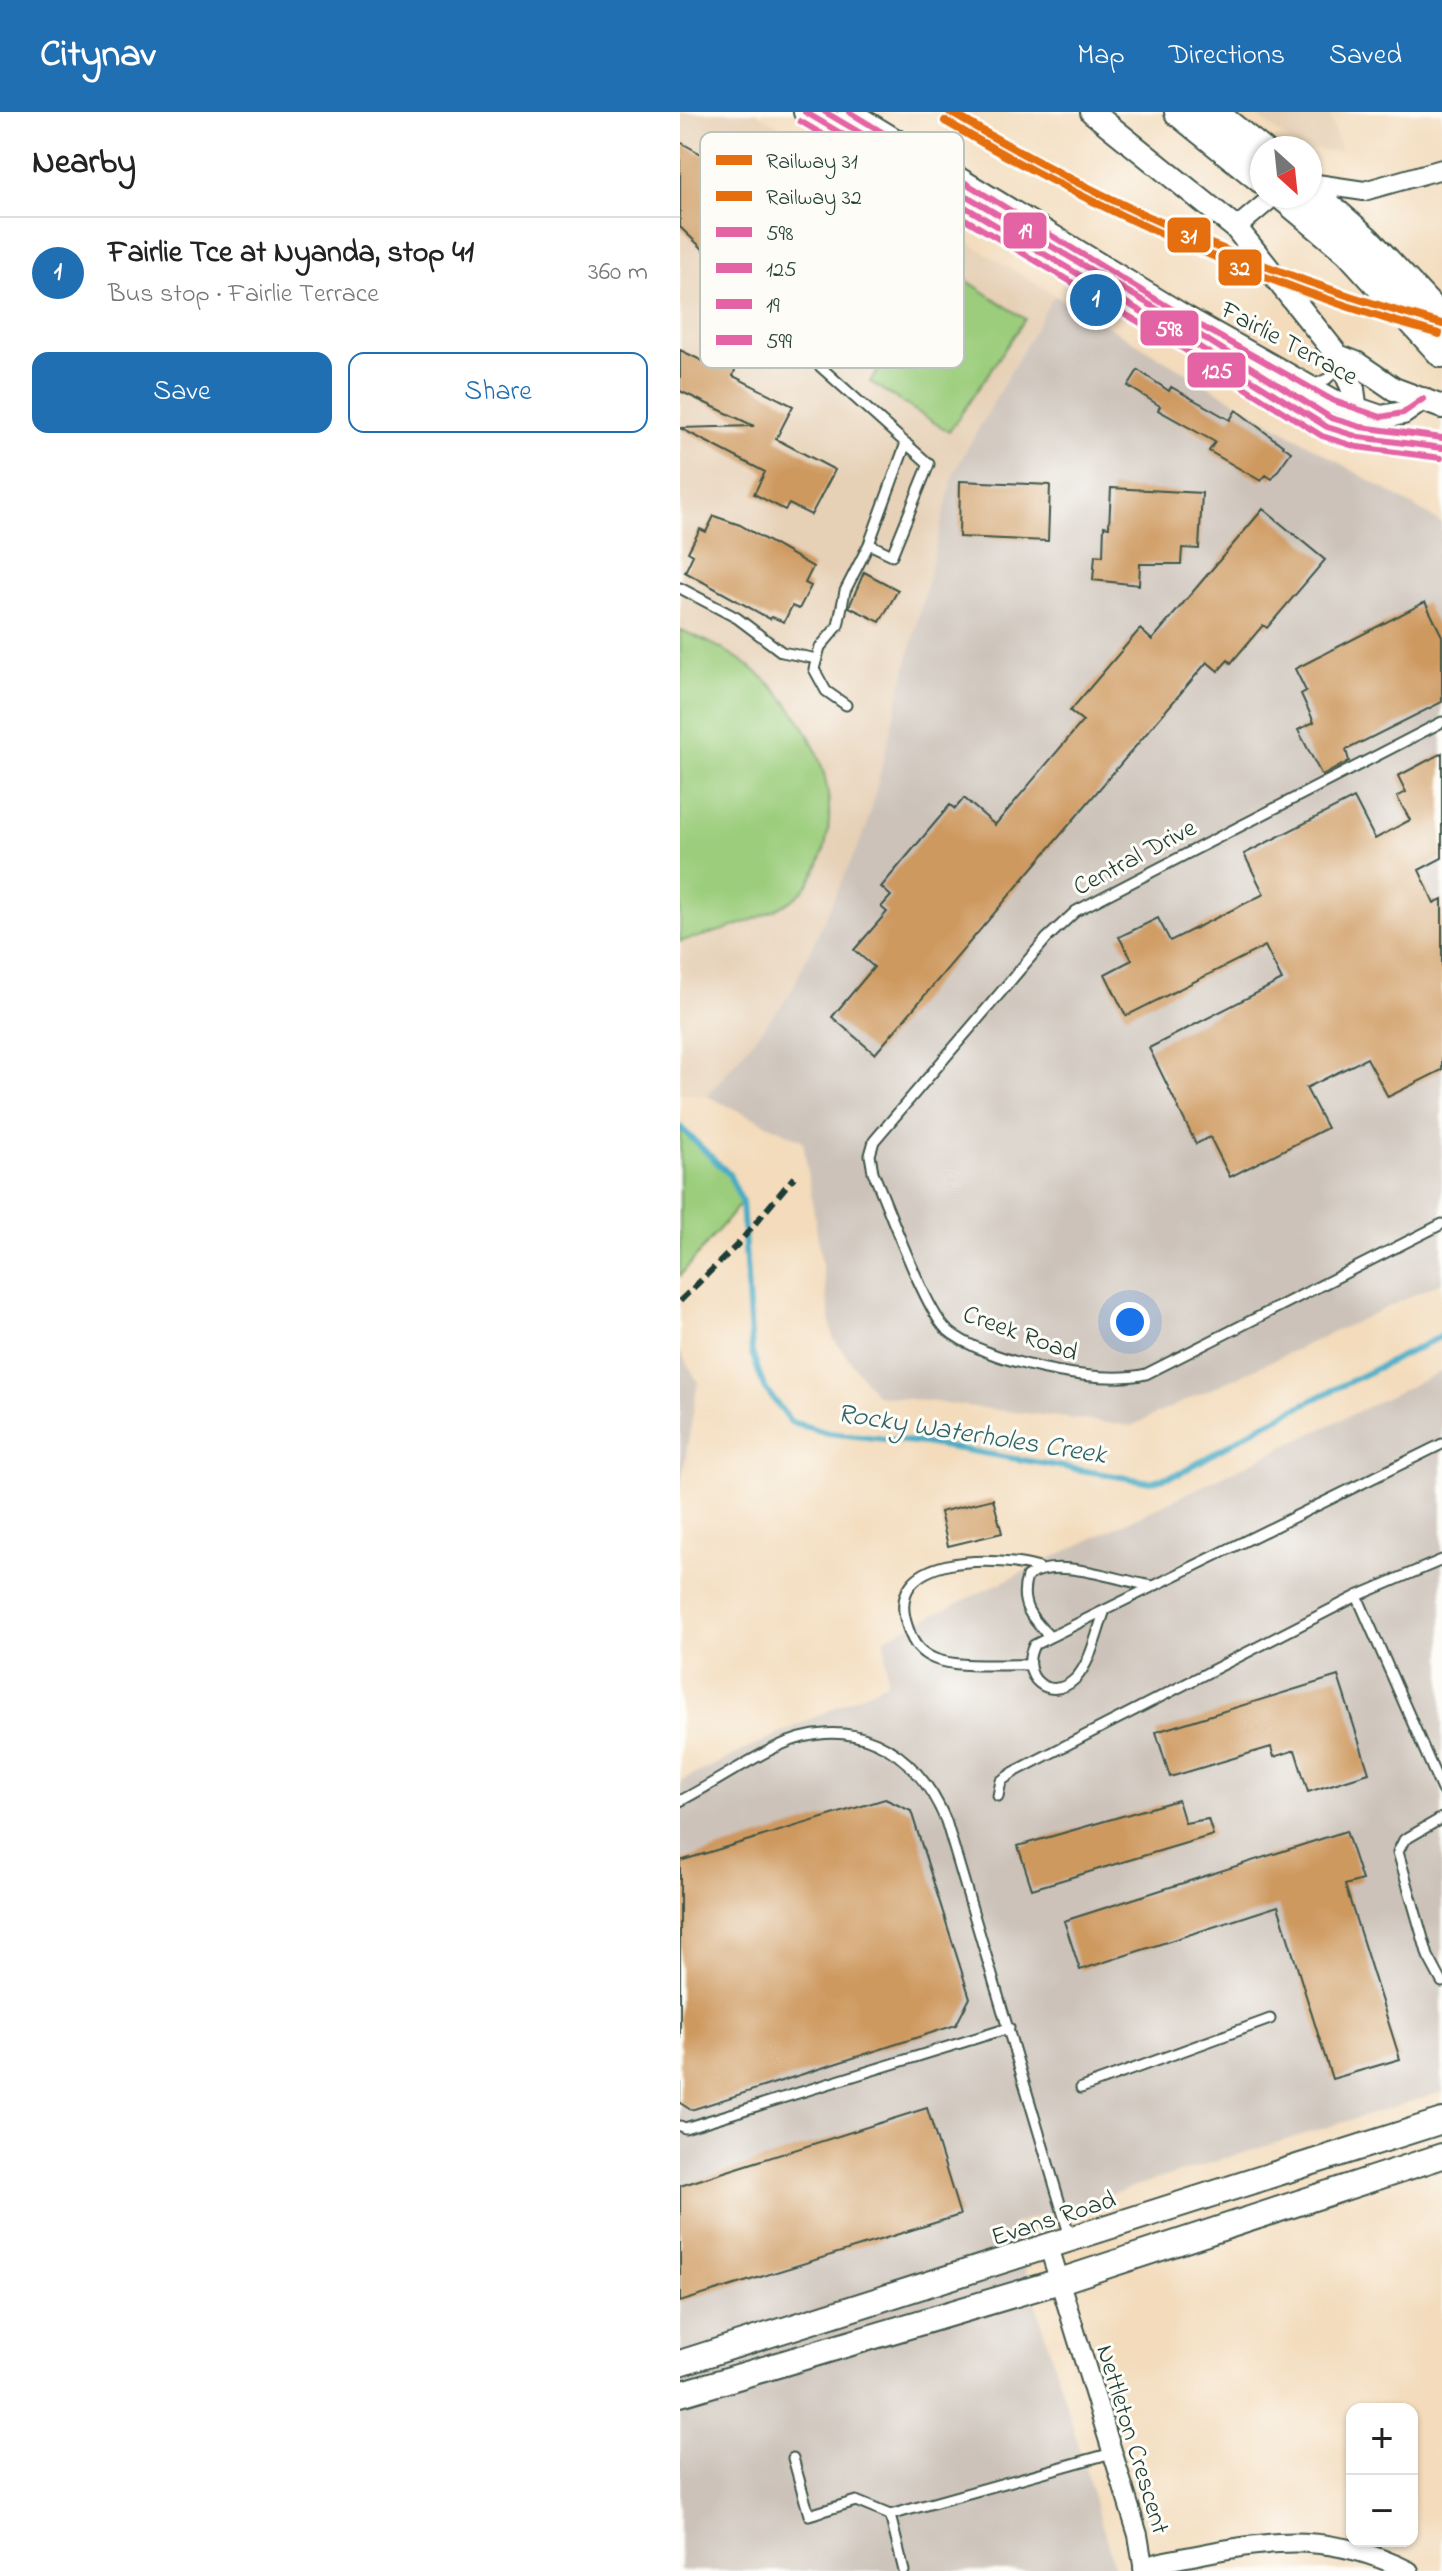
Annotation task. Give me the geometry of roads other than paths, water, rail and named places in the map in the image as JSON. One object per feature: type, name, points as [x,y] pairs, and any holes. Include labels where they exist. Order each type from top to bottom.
[{"type":"highway","points":[[1179,112],[1250,169]]},
{"type":"highway","points":[[1212,112],[1250,142]]},
{"type":"highway","points":[[1322,202],[1367,241],[1442,321]]},
{"type":"highway","points":[[1297,208],[1349,251],[1442,353]]},
{"type":"main road","name":"Evans Road","points":[[680,2363],[1442,2121]]},
{"type":"main road","points":[[680,2394],[1060,2281],[1442,2156]]},
{"type":"street","name":"Fairlie Terrace","points":[[805,112],[838,132]]},
{"type":"street","name":"Fairlie Terrace","points":[[849,112],[881,132]]},
{"type":"street","points":[[1092,112],[1236,228],[1339,361],[1353,389],[1359,437]]},
{"type":"street","points":[[1322,185],[1364,191],[1442,169]]},
{"type":"street","name":"Fairlie Terrace","points":[[964,183],[1185,317],[1306,386],[1356,409],[1393,416],[1432,403]]},
{"type":"street","points":[[1236,228],[1260,208]]},
{"type":"street","name":"Fairlie Terrace","points":[[964,209],[1174,331],[1327,427],[1359,437],[1442,448]]},
{"type":"street","points":[[1339,361],[1356,363],[1394,389],[1432,403]]},
{"type":"street","points":[[1388,2175],[1442,2165]]},
{"type":"street","name":"Nettleton Crescent","points":[[1060,2244],[1060,2281],[1138,2535],[1141,2570],[1156,2562],[1239,2546],[1297,2541],[1353,2548],[1409,2571]]},
{"type":"lane","points":[[1306,386],[1327,379],[1339,361]]},
{"type":"lane","points":[[822,368],[929,464],[892,555],[869,544]]},
{"type":"lane","points":[[846,705],[826,691],[814,669],[820,647],[838,626],[845,591],[869,544],[906,443]]},
{"type":"lane","points":[[680,588],[737,618],[782,652],[817,659]]},
{"type":"lane","name":"Central Drive","points":[[874,1141],[1047,938],[1076,911],[1442,722]]},
{"type":"lane","name":"Creek Road","points":[[874,1141],[870,1155],[873,1172],[933,1308],[946,1328],[973,1344],[1076,1377],[1127,1379],[1146,1374],[1442,1224]]},
{"type":"lane","points":[[1105,1610],[1083,1667],[1074,1680],[1050,1688],[1037,1683],[1028,1665],[1034,1645],[1050,1637],[1105,1610],[1154,1586],[1442,1444]]},
{"type":"lane","points":[[1028,1665],[938,1661],[919,1651],[905,1620],[904,1604],[922,1576],[941,1565],[974,1558],[1011,1560],[1039,1568],[1058,1567],[1154,1586]]},
{"type":"lane","points":[[998,1796],[1001,1781],[1014,1772],[1357,1596],[1442,1560]]},
{"type":"lane","points":[[1039,1568],[1027,1577],[1024,1599],[1030,1617],[1050,1637]]},
{"type":"lane","points":[[1357,1596],[1442,1790]]},
{"type":"lane","points":[[680,1801],[774,1748],[814,1735],[848,1734],[883,1743],[913,1766],[934,1792],[1009,2028],[1060,2244]]},
{"type":"lane","points":[[1442,1818],[1404,1840],[1398,1852],[1428,1956],[1442,1982]]},
{"type":"lane","points":[[1081,2088],[1270,2019]]},
{"type":"lane","points":[[680,2126],[685,2128],[1009,2028]]},
{"type":"lane","points":[[793,2458],[809,2515],[856,2501],[890,2515],[1112,2453]]},
{"type":"lane","points":[[890,2515],[904,2571]]},
{"type":"waterway","name":"Rocky Waterholes Creek","points":[[680,1127],[729,1174],[742,1202],[752,1353],[764,1387],[791,1422],[828,1433],[924,1443],[1150,1482],[1181,1473],[1262,1425],[1442,1336]]},
{"type":"railway","points":[[680,1301],[738,1244],[794,1177]]},
{"type":"rail line","name":"31","points":[[950,112],[1068,178],[1189,235],[1313,284],[1442,324]]},
{"type":"rail line","name":"32","points":[[945,121],[1064,187],[1185,244],[1310,294],[1439,334]]},
{"type":"place","name":"Fairlie Tce at Nyanda, stop 41","points":[[1096,300]]}]
